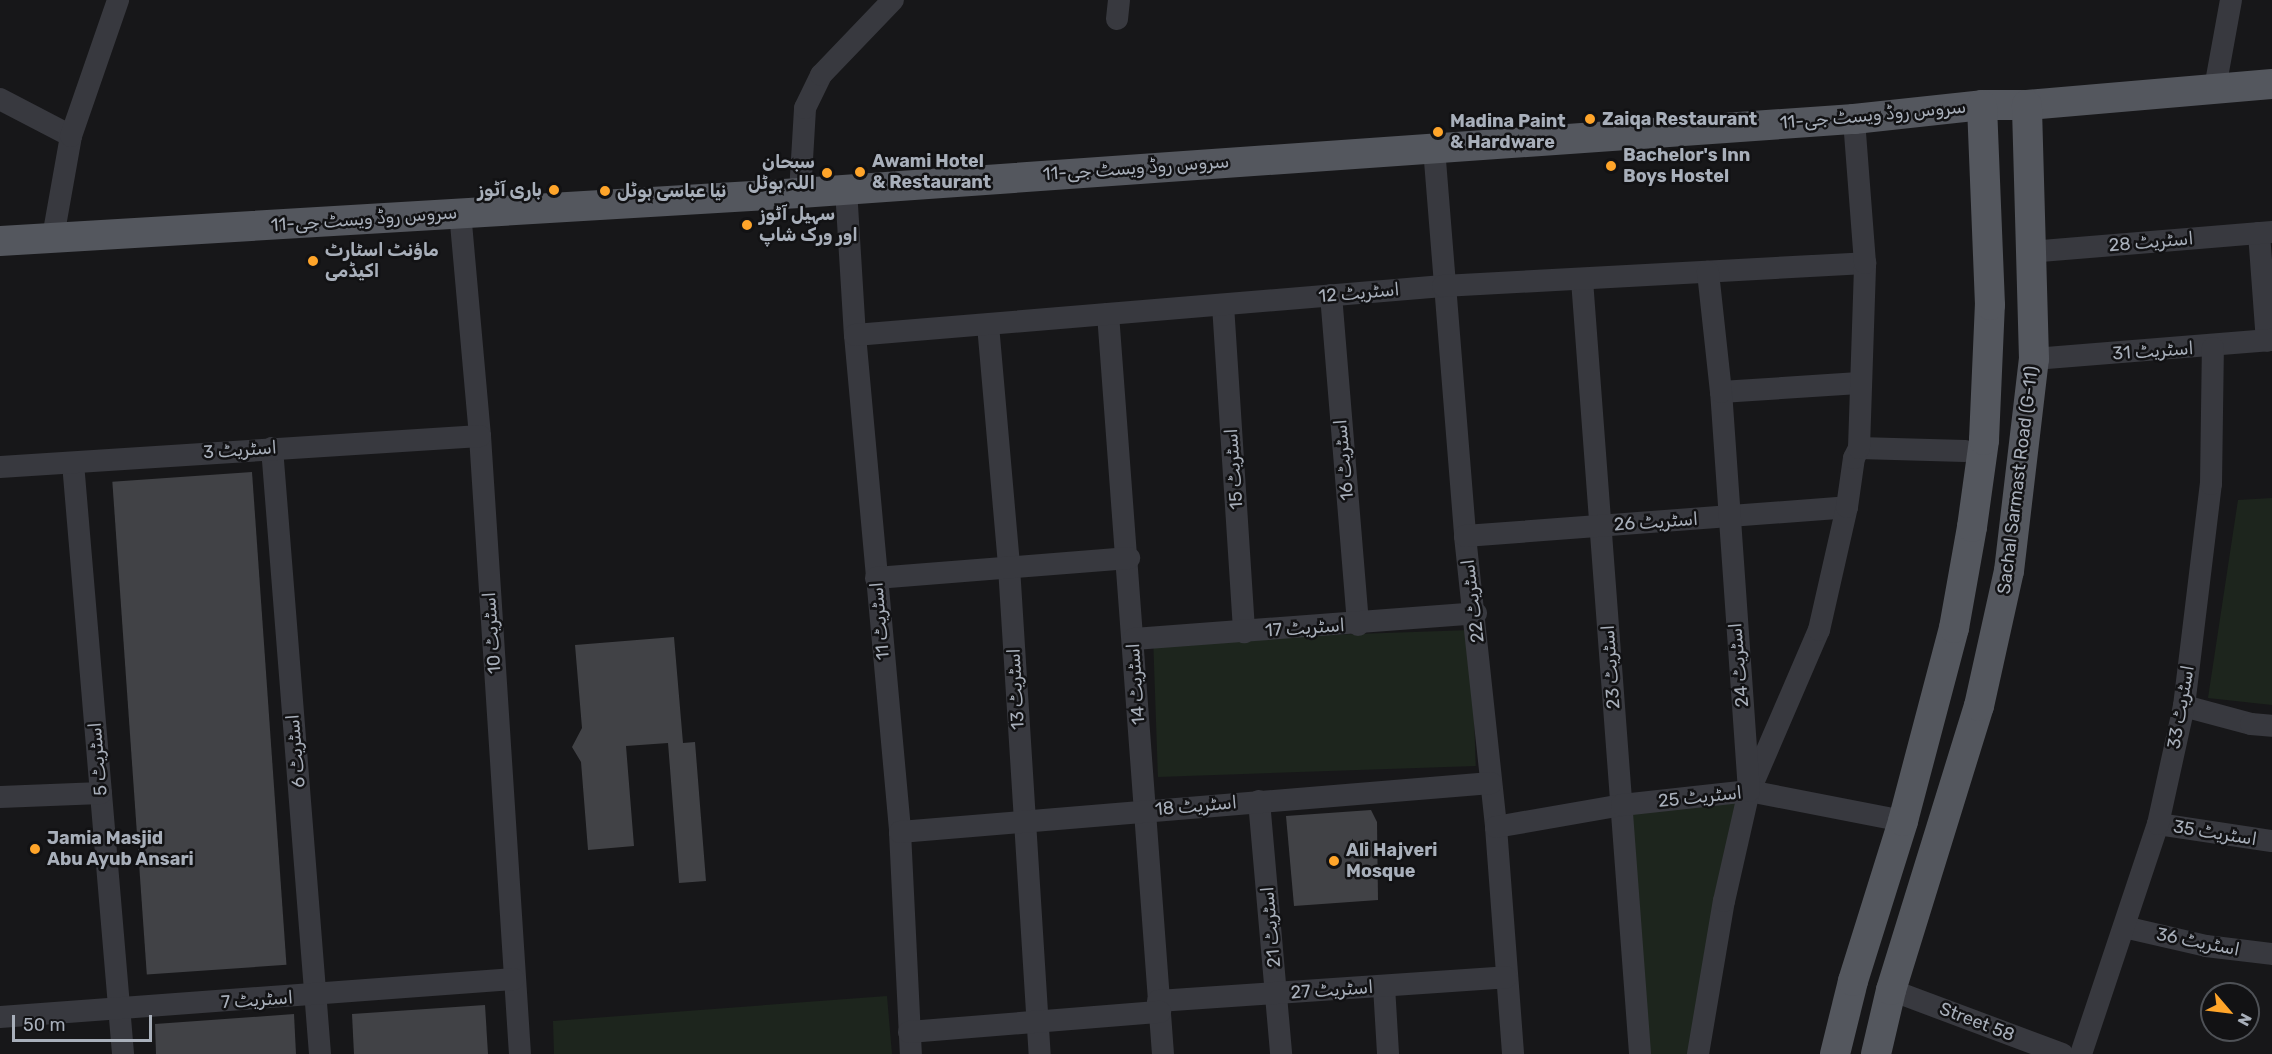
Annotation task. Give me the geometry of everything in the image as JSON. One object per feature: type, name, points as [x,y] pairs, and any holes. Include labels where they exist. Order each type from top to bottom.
[{"type":"main road","name":"سروس روڈ ویسٹ جی-11","points":[[0,241],[800,193],[1854,119],[1982,105],[2027,105],[2272,84]]},
{"type":"main road","points":[[1835,1054],[1853,981],[1903,821],[1954,628],[1984,440],[1990,305],[1982,105]]},
{"type":"main road","name":"Sachal Sarmast Road (G-11)","points":[[1876,1054],[1891,990],[1978,706],[2009,571],[2034,359],[2029,252],[2027,105]]},
{"type":"main road","points":[[1853,981],[1891,990]]},
{"type":"street","points":[[53,237],[71,136],[118,0]]},
{"type":"street","points":[[800,193],[805,108],[821,75],[893,0]]},
{"type":"street","points":[[2215,88],[2231,0]]},
{"type":"street","points":[[0,99],[71,136]]},
{"type":"street","points":[[1749,791],[1819,630],[1847,507],[1854,458],[1859,448],[1859,382],[1865,318],[1865,263],[1854,119]]},
{"type":"street","name":"اسٹریٹ 22","points":[[1434,148],[1443,286],[1465,536],[1476,613],[1496,827],[1513,1054]]},
{"type":"street","name":"اسٹریٹ 11","points":[[846,189],[855,335],[900,832],[910,1043]]},
{"type":"street","name":"اسٹریٹ 10","points":[[459,212],[480,436],[520,1054]]},
{"type":"street","points":[[2266,233],[2270,340]]},
{"type":"street","name":"اسٹریٹ 28","points":[[2029,252],[2266,233]]},
{"type":"street","name":"اسٹریٹ 12","points":[[855,335],[1443,286],[1865,263]]},
{"type":"street","name":"اسٹریٹ 24","points":[[1698,1054],[1724,901],[1749,791],[1721,392],[1708,272]]},
{"type":"street","name":"اسٹریٹ 23","points":[[1582,280],[1640,1054]]},
{"type":"street","name":"اسٹریٹ 16","points":[[1331,295],[1358,625]]},
{"type":"street","name":"اسٹریٹ 15","points":[[1223,305],[1244,632]]},
{"type":"street","name":"اسٹریٹ 14","points":[[1108,314],[1129,558],[1144,810],[1163,1054]]},
{"type":"street","name":"اسٹریٹ 13","points":[[988,325],[1009,567],[1023,819],[1040,1054]]},
{"type":"street","name":"اسٹریٹ 31","points":[[2034,359],[2213,348],[2270,340]]},
{"type":"street","name":"اسٹریٹ 33","points":[[2081,1054],[2158,824],[2184,706],[2211,484],[2213,348]]},
{"type":"street","points":[[1721,392],[1859,382]]},
{"type":"street","name":"اسٹریٹ 3","points":[[0,468],[272,448],[480,436]]},
{"type":"street","name":"اسٹریٹ 6","points":[[272,448],[320,1054]]},
{"type":"street","points":[[1859,448],[1965,451]]},
{"type":"street","name":"اسٹریٹ 5","points":[[73,463],[123,1054]]},
{"type":"street","name":"اسٹریٹ 26","points":[[1465,536],[1847,507]]},
{"type":"street","points":[[876,578],[1129,558]]},
{"type":"street","name":"اسٹریٹ 17","points":[[1134,639],[1358,625],[1476,613]]},
{"type":"street","points":[[2184,706],[2251,724],[2272,726]]},
{"type":"street","name":"اسٹریٹ 18","points":[[900,832],[1023,819],[1491,783]]},
{"type":"street","name":"اسٹریٹ 25","points":[[1496,827],[1622,805],[1749,791],[1903,821]]},
{"type":"street","points":[[0,797],[101,793]]},
{"type":"street","name":"اسٹریٹ 21","points":[[1259,801],[1281,1054]]},
{"type":"street","name":"اسٹریٹ 35","points":[[2158,824],[2272,841]]},
{"type":"street","name":"اسٹریٹ 36","points":[[2124,927],[2206,946],[2272,954]]},
{"type":"street","name":"اسٹریٹ 27","points":[[910,1043],[1038,1020],[1159,1006],[1277,994],[1506,977]]},
{"type":"street","name":"اسٹریٹ 7","points":[[0,1017],[316,996],[514,979]]},
{"type":"street","points":[[1384,986],[1388,1054]]},
{"type":"street","name":"Street 58","points":[[1891,990],[2062,1054]]},
{"type":"shaded area","points":[[2272,498],[2272,705],[2208,698],[2238,500]]},
{"type":"shaded area","points":[[1471,630],[1476,766],[1158,777],[1153,641]]},
{"type":"shaded area","points":[[1743,798],[1695,1054],[1644,1054],[1625,809]]},
{"type":"shaded area","points":[[887,996],[892,1054],[554,1054],[553,1021]]},
{"type":"building","points":[[252,472],[286,965],[147,975],[112,482]]},
{"type":"building","points":[[674,637],[683,743],[695,742],[706,881],[679,883],[668,743],[626,746],[634,846],[588,850],[581,762],[572,747],[582,728],[575,645]]},
{"type":"building","name":"Ali Hajveri Mosque","points":[[1371,810],[1377,822],[1378,900],[1294,906],[1286,816]]},
{"type":"building","points":[[485,1005],[488,1054],[354,1054],[352,1014]]},
{"type":"building","points":[[294,1014],[296,1054],[156,1054],[155,1024]]},
{"type":"place","name":"Zaiqa Restaurant","points":[[1590,119]]},
{"type":"place","name":"Madina Paint & Hardware","points":[[1438,132]]},
{"type":"place","name":"Bachelor's Inn Boys Hostel","points":[[1611,166]]},
{"type":"place","name":"Awami Hotel & Restaurant","points":[[860,172]]},
{"type":"place","name":"سبحان اللہ ہوٹل","points":[[827,173]]},
{"type":"place","name":"باری آٹوز","points":[[554,190]]},
{"type":"place","name":"نیا عباسی ہوٹل","points":[[605,191]]},
{"type":"place","name":"سہیل آٹوز اور ورک شاپ","points":[[747,225]]},
{"type":"place","name":"ماؤنٹ اسٹارٹ اکیڈمی","points":[[313,261]]},
{"type":"place","name":"Jamia Masjid Abu Ayub Ansari","points":[[35,849]]},
{"type":"place","name":"Ali Hajveri Mosque","points":[[1334,861]]}]
